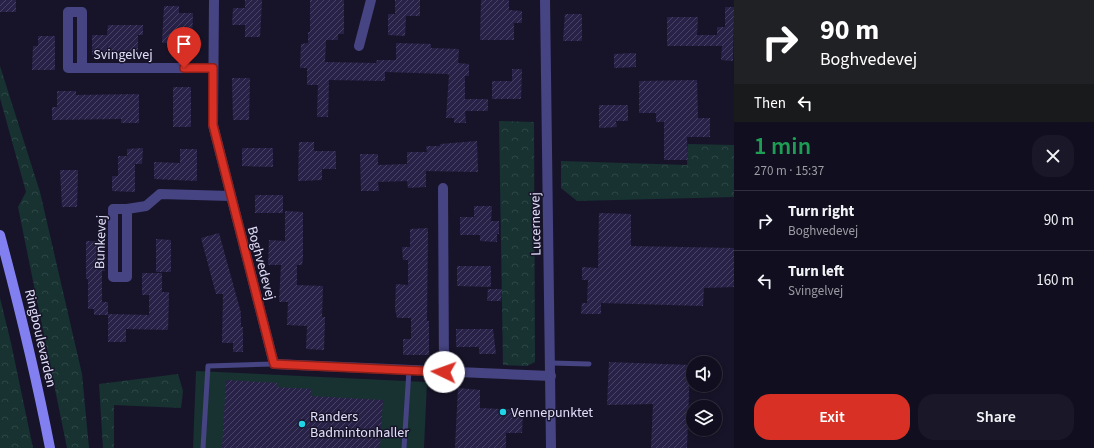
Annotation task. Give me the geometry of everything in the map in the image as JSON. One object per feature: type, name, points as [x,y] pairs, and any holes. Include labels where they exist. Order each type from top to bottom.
[{"type":"main road","name":"Ringboulevarden","points":[[0,235],[21,313],[50,448]]},
{"type":"street","name":"Boghvedevej","points":[[214,0],[213,125],[274,364]]},
{"type":"street","points":[[359,46],[371,0]]},
{"type":"street","name":"Lucernevej","points":[[545,0],[551,448]]},
{"type":"street","name":"Svingelvej","points":[[82,68],[82,12],[68,12],[68,68],[82,68],[213,68]]},
{"type":"street","points":[[443,188],[444,372]]},
{"type":"street","name":"Bunkevej","points":[[127,209],[127,277],[113,277],[113,209],[127,209],[146,206],[160,194],[230,196]]},
{"type":"street","points":[[274,364],[551,376]]},
{"type":"lane","points":[[551,363],[589,364]]},
{"type":"lane","points":[[203,448],[208,366],[274,364]]},
{"type":"lane","points":[[404,448],[409,370]]},
{"type":"green space","points":[[0,66],[40,192],[82,374],[89,448],[67,448],[18,207],[26,192],[0,98]]},
{"type":"green space","points":[[499,121],[534,122],[535,362],[527,366],[503,365]]},
{"type":"green space","points":[[688,144],[734,145],[734,197],[577,201],[561,188],[561,161],[687,165]]},
{"type":"green space","points":[[0,298],[11,343],[33,448],[0,448]]},
{"type":"green space","points":[[196,371],[427,382],[424,448],[193,448]]},
{"type":"green space","points":[[178,374],[183,391],[181,408],[114,405],[114,448],[103,448],[99,384]]},
{"type":"building","points":[[0,0],[16,0],[16,12],[0,12]]},
{"type":"building","points":[[245,0],[262,0],[260,37],[245,37],[245,25],[232,25],[233,8],[245,8]]},
{"type":"building","points":[[310,0],[344,0],[344,34],[338,34],[338,40],[326,40],[325,62],[376,63],[377,60],[396,60],[396,43],[431,44],[431,48],[459,49],[458,63],[469,64],[469,76],[465,76],[465,99],[488,99],[488,111],[465,111],[466,123],[454,123],[454,118],[446,118],[449,75],[385,72],[385,81],[329,80],[328,117],[317,117],[318,85],[307,85],[307,68],[300,68],[301,44],[308,43],[308,32],[310,32]]},
{"type":"building","points":[[395,0],[420,0],[420,16],[406,16],[405,36],[388,35],[388,14],[395,14]]},
{"type":"building","points":[[481,0],[509,0],[509,10],[522,11],[522,23],[514,23],[514,40],[480,40]]},
{"type":"building","points":[[164,6],[179,6],[179,13],[193,13],[192,43],[162,43]]},
{"type":"building","points":[[725,7],[734,7],[733,61],[721,60],[722,46],[667,46],[667,17],[698,17],[697,35],[717,35],[717,27],[725,27]]},
{"type":"building","points":[[565,14],[582,14],[582,41],[563,41]]},
{"type":"building","points":[[108,25],[143,25],[143,35],[138,35],[138,56],[92,55],[92,35],[107,35]]},
{"type":"building","points":[[38,36],[55,36],[55,70],[32,70],[33,46],[38,46]]},
{"type":"building","points":[[636,53],[636,67],[614,68],[614,54]]},
{"type":"building","points":[[512,69],[522,69],[521,99],[492,99],[492,81],[512,81]]},
{"type":"building","points":[[232,78],[250,78],[249,120],[233,120]]},
{"type":"building","points":[[697,80],[698,118],[710,118],[710,137],[687,137],[688,160],[664,160],[664,122],[656,122],[656,113],[639,113],[639,81]]},
{"type":"building","points":[[173,87],[191,87],[191,127],[173,127]]},
{"type":"building","points":[[57,91],[76,91],[76,95],[139,94],[139,123],[121,123],[121,119],[52,120],[52,107],[57,107]]},
{"type":"building","points":[[599,105],[628,105],[628,121],[616,121],[617,127],[599,128]]},
{"type":"building","points":[[477,141],[478,172],[426,171],[426,187],[408,188],[407,181],[378,182],[379,191],[361,191],[360,154],[378,154],[378,165],[407,164],[407,152],[427,152],[426,146],[440,146],[440,144]]},
{"type":"building","points":[[299,142],[314,142],[314,151],[336,151],[336,169],[322,169],[322,180],[298,181]]},
{"type":"building","points":[[143,148],[142,164],[135,164],[135,192],[112,191],[112,176],[118,176],[118,156],[127,156],[127,149]]},
{"type":"building","points":[[242,148],[273,148],[273,167],[242,166]]},
{"type":"building","points":[[180,149],[197,149],[197,181],[154,179],[154,162],[180,163]]},
{"type":"building","points":[[60,170],[78,170],[77,207],[62,207]]},
{"type":"building","points":[[255,195],[283,195],[283,213],[255,213]]},
{"type":"building","points":[[474,206],[492,206],[491,221],[499,221],[499,234],[497,234],[497,242],[480,241],[480,235],[460,235],[460,217],[474,217]]},
{"type":"building","points":[[285,211],[303,212],[303,258],[302,265],[297,265],[297,285],[323,286],[322,317],[325,317],[324,350],[306,349],[307,326],[287,325],[288,302],[279,302],[281,265],[268,265],[269,240],[285,241]]},
{"type":"building","points":[[599,213],[631,214],[631,246],[734,248],[734,287],[704,288],[703,306],[601,303],[601,314],[581,314],[582,303],[587,303],[588,280],[582,280],[582,267],[598,268]]},
{"type":"building","points":[[428,228],[427,321],[429,321],[429,355],[403,355],[403,339],[411,339],[411,318],[397,318],[395,309],[396,284],[408,285],[408,260],[403,260],[402,247],[410,247],[410,229]]},
{"type":"building","points":[[219,233],[241,313],[241,327],[243,327],[243,352],[233,352],[233,343],[222,343],[223,294],[216,294],[201,238]]},
{"type":"building","points":[[156,239],[171,240],[171,272],[156,272]]},
{"type":"building","points":[[86,241],[105,241],[105,271],[102,271],[102,302],[108,302],[108,315],[94,315],[94,309],[88,309]]},
{"type":"building","points":[[457,266],[491,266],[491,287],[457,286]]},
{"type":"building","points":[[142,273],[162,273],[162,292],[169,292],[168,330],[126,329],[126,342],[108,342],[108,314],[149,315],[149,295],[142,295]]},
{"type":"building","points":[[488,289],[502,289],[501,301],[487,301]]},
{"type":"building","points":[[456,329],[493,329],[496,354],[479,354],[479,347],[456,347]]},
{"type":"building","points":[[609,362],[686,365],[686,392],[689,392],[689,400],[686,400],[687,448],[651,448],[653,404],[607,405]]},
{"type":"building","name":"Randers Badmintonhaller","points":[[226,380],[278,383],[277,387],[311,389],[311,396],[383,400],[380,448],[222,448]]},
{"type":"building","points":[[458,388],[480,390],[480,408],[523,410],[522,433],[506,433],[506,448],[455,448]]},
{"type":"place","name":"Vennepunktet","points":[[503,412]]},
{"type":"place","name":"Randers Badmintonhaller","points":[[302,424]]},
{"type":"route","points":[[184,68],[213,68],[213,125],[274,364],[444,372]]}]
